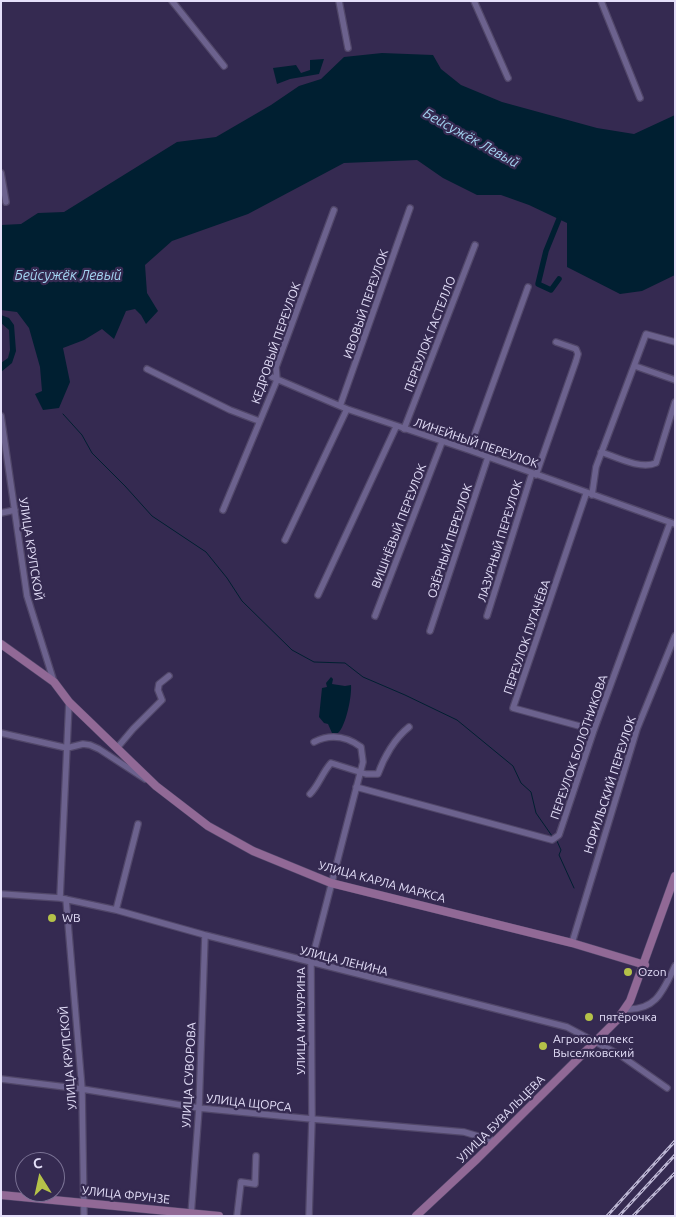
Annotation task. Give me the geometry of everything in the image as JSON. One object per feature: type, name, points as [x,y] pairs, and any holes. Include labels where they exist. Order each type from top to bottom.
[{"type":"main road","name":"УЛИЦА КАРЛА МАРКСА","points":[[1,644],[54,682],[69,702],[156,786],[208,826],[253,851],[331,883],[572,943],[644,965]]},
{"type":"main road","name":"УЛИЦА БУВАЛЬЦЕВА","points":[[416,1216],[596,1041],[625,1009],[644,965],[675,876]]},
{"type":"main road","name":"УЛИЦА ФРУНЗЕ","points":[[1,1195],[219,1216]]},
{"type":"street","points":[[172,1],[224,66]]},
{"type":"street","points":[[339,1],[348,48]]},
{"type":"street","points":[[474,1],[508,78]]},
{"type":"street","points":[[601,1],[640,98]]},
{"type":"street","points":[[1,173],[6,202]]},
{"type":"street","name":"ИВОВЫЙ ПЕРЕУЛОК","points":[[340,406],[410,208]]},
{"type":"street","name":"КЕДРОВЫЙ ПЕРЕУЛОК","points":[[223,510],[259,421],[276,367],[334,210]]},
{"type":"street","name":"ПЕРЕУЛОК ГАСТЕЛЛО","points":[[404,430],[475,245]]},
{"type":"street","points":[[469,450],[528,287]]},
{"type":"street","points":[[589,494],[601,452],[646,334],[675,342]]},
{"type":"street","name":"ЛАЗУРНЫЙ ПЕРЕУЛОК","points":[[488,616],[534,474],[578,354],[576,349],[556,342]]},
{"type":"street","points":[[635,366],[675,380]]},
{"type":"street","points":[[146,369],[221,406],[259,421]]},
{"type":"street","name":"ЛИНЕЙНЫЙ ПЕРЕУЛОК","points":[[274,378],[347,409],[404,430],[469,450],[672,523]]},
{"type":"street","points":[[601,452],[650,466],[656,463],[675,402]]},
{"type":"street","points":[[285,540],[347,409]]},
{"type":"street","name":"УЛИЦА КРУПСКОЙ","points":[[1,416],[27,596],[54,682]]},
{"type":"street","points":[[318,595],[396,426]]},
{"type":"street","name":"ВИШНЁВЫЙ ПЕРЕУЛОК","points":[[375,616],[442,442]]},
{"type":"street","name":"ОЗЁРНЫЙ ПЕРЕУЛОК","points":[[430,631],[488,457]]},
{"type":"street","name":"ПЕРЕУЛОК ПУГАЧЁВА","points":[[589,494],[513,708],[594,730]]},
{"type":"street","points":[[1,513],[15,510]]},
{"type":"street","name":"ПЕРЕУЛОК БОЛОТНИКОВА","points":[[356,787],[552,840],[559,835],[594,730],[672,523]]},
{"type":"street","name":"НОРИЛЬСКИЙ ПЕРЕУЛОК","points":[[572,943],[637,730],[675,636]]},
{"type":"street","points":[[117,748],[162,700],[158,690],[159,684],[169,676]]},
{"type":"street","name":"УЛИЦА КРУПСКОЙ","points":[[69,702],[63,898],[82,1089],[84,1216]]},
{"type":"street","points":[[310,794],[317,788],[324,772],[331,763],[360,773],[378,774],[391,748],[409,727]]},
{"type":"street","points":[[1,733],[68,748],[83,744],[99,749],[156,786]]},
{"type":"street","name":"УЛИЦА МИЧУРИНА","points":[[309,1216],[312,1119],[311,963],[363,762],[362,751],[356,743],[335,736],[314,742]]},
{"type":"street","points":[[116,910],[138,824]]},
{"type":"street","name":"УЛИЦА ЛЕНИНА","points":[[1,894],[63,898],[116,910],[311,963],[567,1028],[596,1041],[620,1055],[667,1088]]},
{"type":"street","name":"УЛИЦА СУВОРОВА","points":[[191,1214],[199,1108],[205,935]]},
{"type":"street","points":[[625,1009],[642,1008],[657,998],[675,966]]},
{"type":"street","name":"УЛИЦА ЩОРСА","points":[[1,1080],[82,1089],[199,1108],[464,1132],[495,1141]]},
{"type":"street","points":[[237,1216],[241,1182],[255,1184],[256,1156]]},
{"type":"water","name":"Бейсужёк Левый","points":[[382,53],[433,55],[441,69],[461,85],[502,102],[597,128],[634,134],[675,115],[675,275],[642,291],[620,294],[567,267],[567,223],[529,205],[501,195],[477,195],[443,178],[417,160],[344,163],[248,214],[172,241],[145,265],[147,293],[158,311],[146,324],[135,309],[126,311],[114,339],[102,329],[84,340],[63,348],[70,382],[59,408],[43,410],[35,394],[42,391],[40,367],[29,328],[17,312],[1,310],[1,225],[21,224],[38,213],[64,212],[177,142],[216,137],[271,105],[299,86],[321,79],[344,57]]},
{"type":"water","points":[[324,59],[319,74],[290,79],[277,84],[273,68],[296,65],[301,73],[310,70],[310,60]]},
{"type":"water","name":"Бейсужёк Левый","points":[[1,315],[9,318],[14,325],[16,351],[12,363],[1,372],[1,363],[8,358],[10,350],[9,330],[1,323]]},
{"type":"water","points":[[331,677],[333,679],[332,684],[351,685],[348,710],[344,724],[338,733],[332,733],[328,724],[324,723],[319,717],[322,688],[327,687],[326,683]]},
{"type":"waterway","points":[[559,219],[546,251],[538,284],[551,290],[559,279]]},
{"type":"waterway","points":[[63,414],[82,435],[92,453],[152,516],[206,552],[227,578],[242,601],[292,650],[314,662],[345,663],[363,677],[457,720],[513,766],[521,783],[531,792],[536,813],[552,836]]},
{"type":"waterway","points":[[557,841],[561,850],[559,855],[574,888]]},
{"type":"railway","points":[[607,1216],[675,1141]]},
{"type":"railway","points":[[619,1216],[675,1155]]},
{"type":"railway","points":[[633,1216],[675,1173]]},
{"type":"place","name":"WB","points":[[52,918]]},
{"type":"place","name":"Ozon","points":[[628,972]]},
{"type":"place","name":"пятёрочка","points":[[589,1017]]},
{"type":"place","name":"Агрокомплекс Выселковский","points":[[543,1046]]}]
